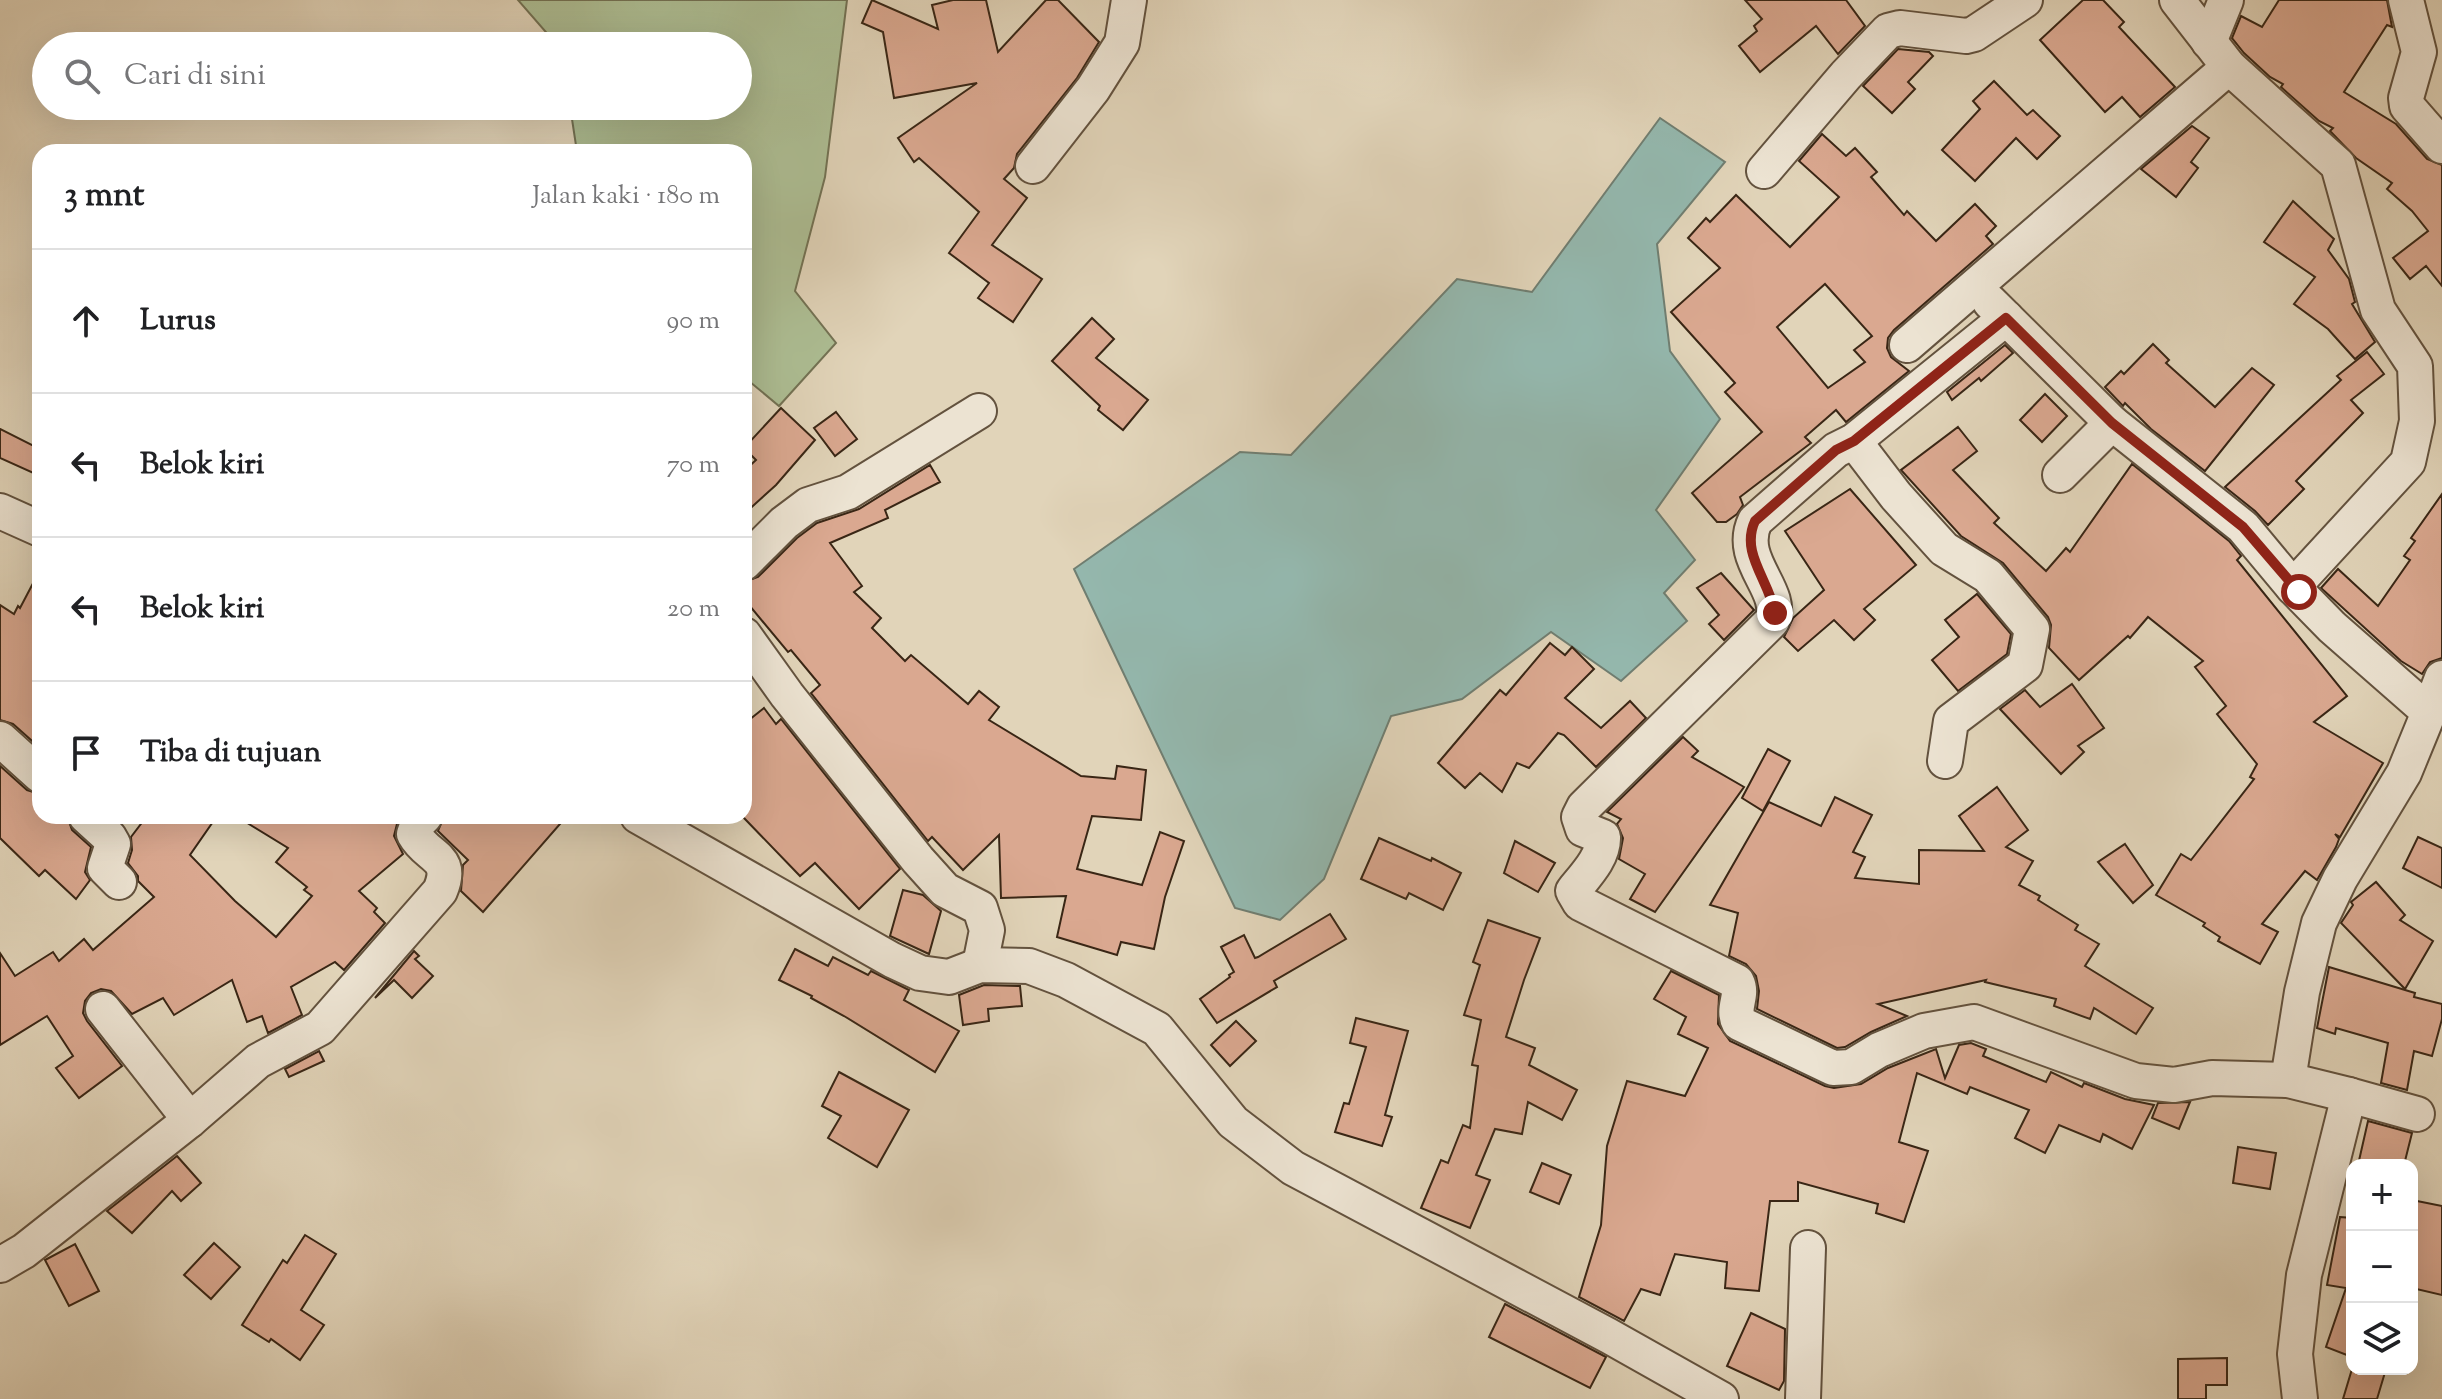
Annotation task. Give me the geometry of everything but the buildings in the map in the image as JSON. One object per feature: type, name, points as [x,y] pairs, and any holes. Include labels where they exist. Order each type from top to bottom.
[{"type":"street","points":[[1033,166],[1093,89],[1122,43],[1129,0]]},
{"type":"street","points":[[1764,171],[1888,31],[1900,28],[1966,36],[1974,34],[2025,0]]},
{"type":"street","points":[[2177,0],[2219,55],[2338,165],[2378,310],[2415,366],[2417,421],[2408,462],[2293,587]]},
{"type":"street","points":[[1907,345],[1975,286],[2219,55],[2226,0]]},
{"type":"street","points":[[2406,0],[2419,52],[2406,98],[2407,106],[2442,146]]},
{"type":"street","points":[[1975,286],[2112,423],[2243,527],[2293,587],[2332,627],[2429,712]]},
{"type":"street","points":[[2006,318],[1854,441],[1836,450],[1755,521],[1748,535],[1752,553],[1773,601],[1775,613],[1772,621],[1584,807],[1579,817],[1583,829],[1603,837],[1604,844],[1602,852],[1573,891],[1575,897],[1580,903],[1737,982],[1740,993],[1734,1007],[1739,1023],[1833,1068],[1851,1067],[1879,1050],[1924,1031],[1974,1022],[2136,1081],[2174,1085],[2212,1078],[2288,1080],[2417,1114]]},
{"type":"street","points":[[752,555],[784,523],[808,505],[848,492],[979,411]]},
{"type":"street","points":[[2060,475],[2112,423]]},
{"type":"street","points":[[1854,441],[1896,496],[1944,549],[1988,576],[2032,629],[2025,665],[1951,721],[1945,761]]},
{"type":"street","points":[[0,511],[32,525]]},
{"type":"street","points":[[752,646],[918,860],[945,890],[980,908],[987,930],[980,965]]},
{"type":"street","points":[[2288,1080],[2302,992],[2319,923],[2340,879],[2404,773],[2442,678]]},
{"type":"street","points":[[0,739],[32,768]]},
{"type":"street","points":[[95,824],[113,844],[105,868],[119,882]]},
{"type":"street","points":[[0,1265],[24,1251],[190,1120],[258,1061],[320,1028],[440,891],[446,877],[443,863],[414,834],[418,824]]},
{"type":"street","points":[[652,824],[920,973],[949,977],[980,965],[1029,966],[1066,980],[1157,1029],[1233,1122],[1293,1168],[1721,1399]]},
{"type":"street","points":[[103,1009],[190,1120]]},
{"type":"street","points":[[2300,1399],[2295,1354],[2304,1275],[2349,1095]]},
{"type":"street","points":[[1803,1399],[1808,1248]]},
{"type":"green space","points":[[518,0],[847,0],[825,177],[795,291],[836,343],[779,406],[752,384],[752,144],[576,144],[572,120],[752,120],[752,32],[546,32]]},
{"type":"water","points":[[1660,118],[1725,162],[1657,244],[1670,351],[1720,419],[1656,510],[1695,560],[1664,593],[1687,621],[1621,681],[1551,632],[1462,699],[1391,716],[1324,879],[1280,920],[1235,908],[1074,569],[1240,452],[1291,455],[1457,279],[1532,292]]},
{"type":"route","points":[[1775,613],[1748,535],[1755,521],[1836,450],[1854,441],[2006,318],[2112,423],[2243,527],[2299,592]]}]
